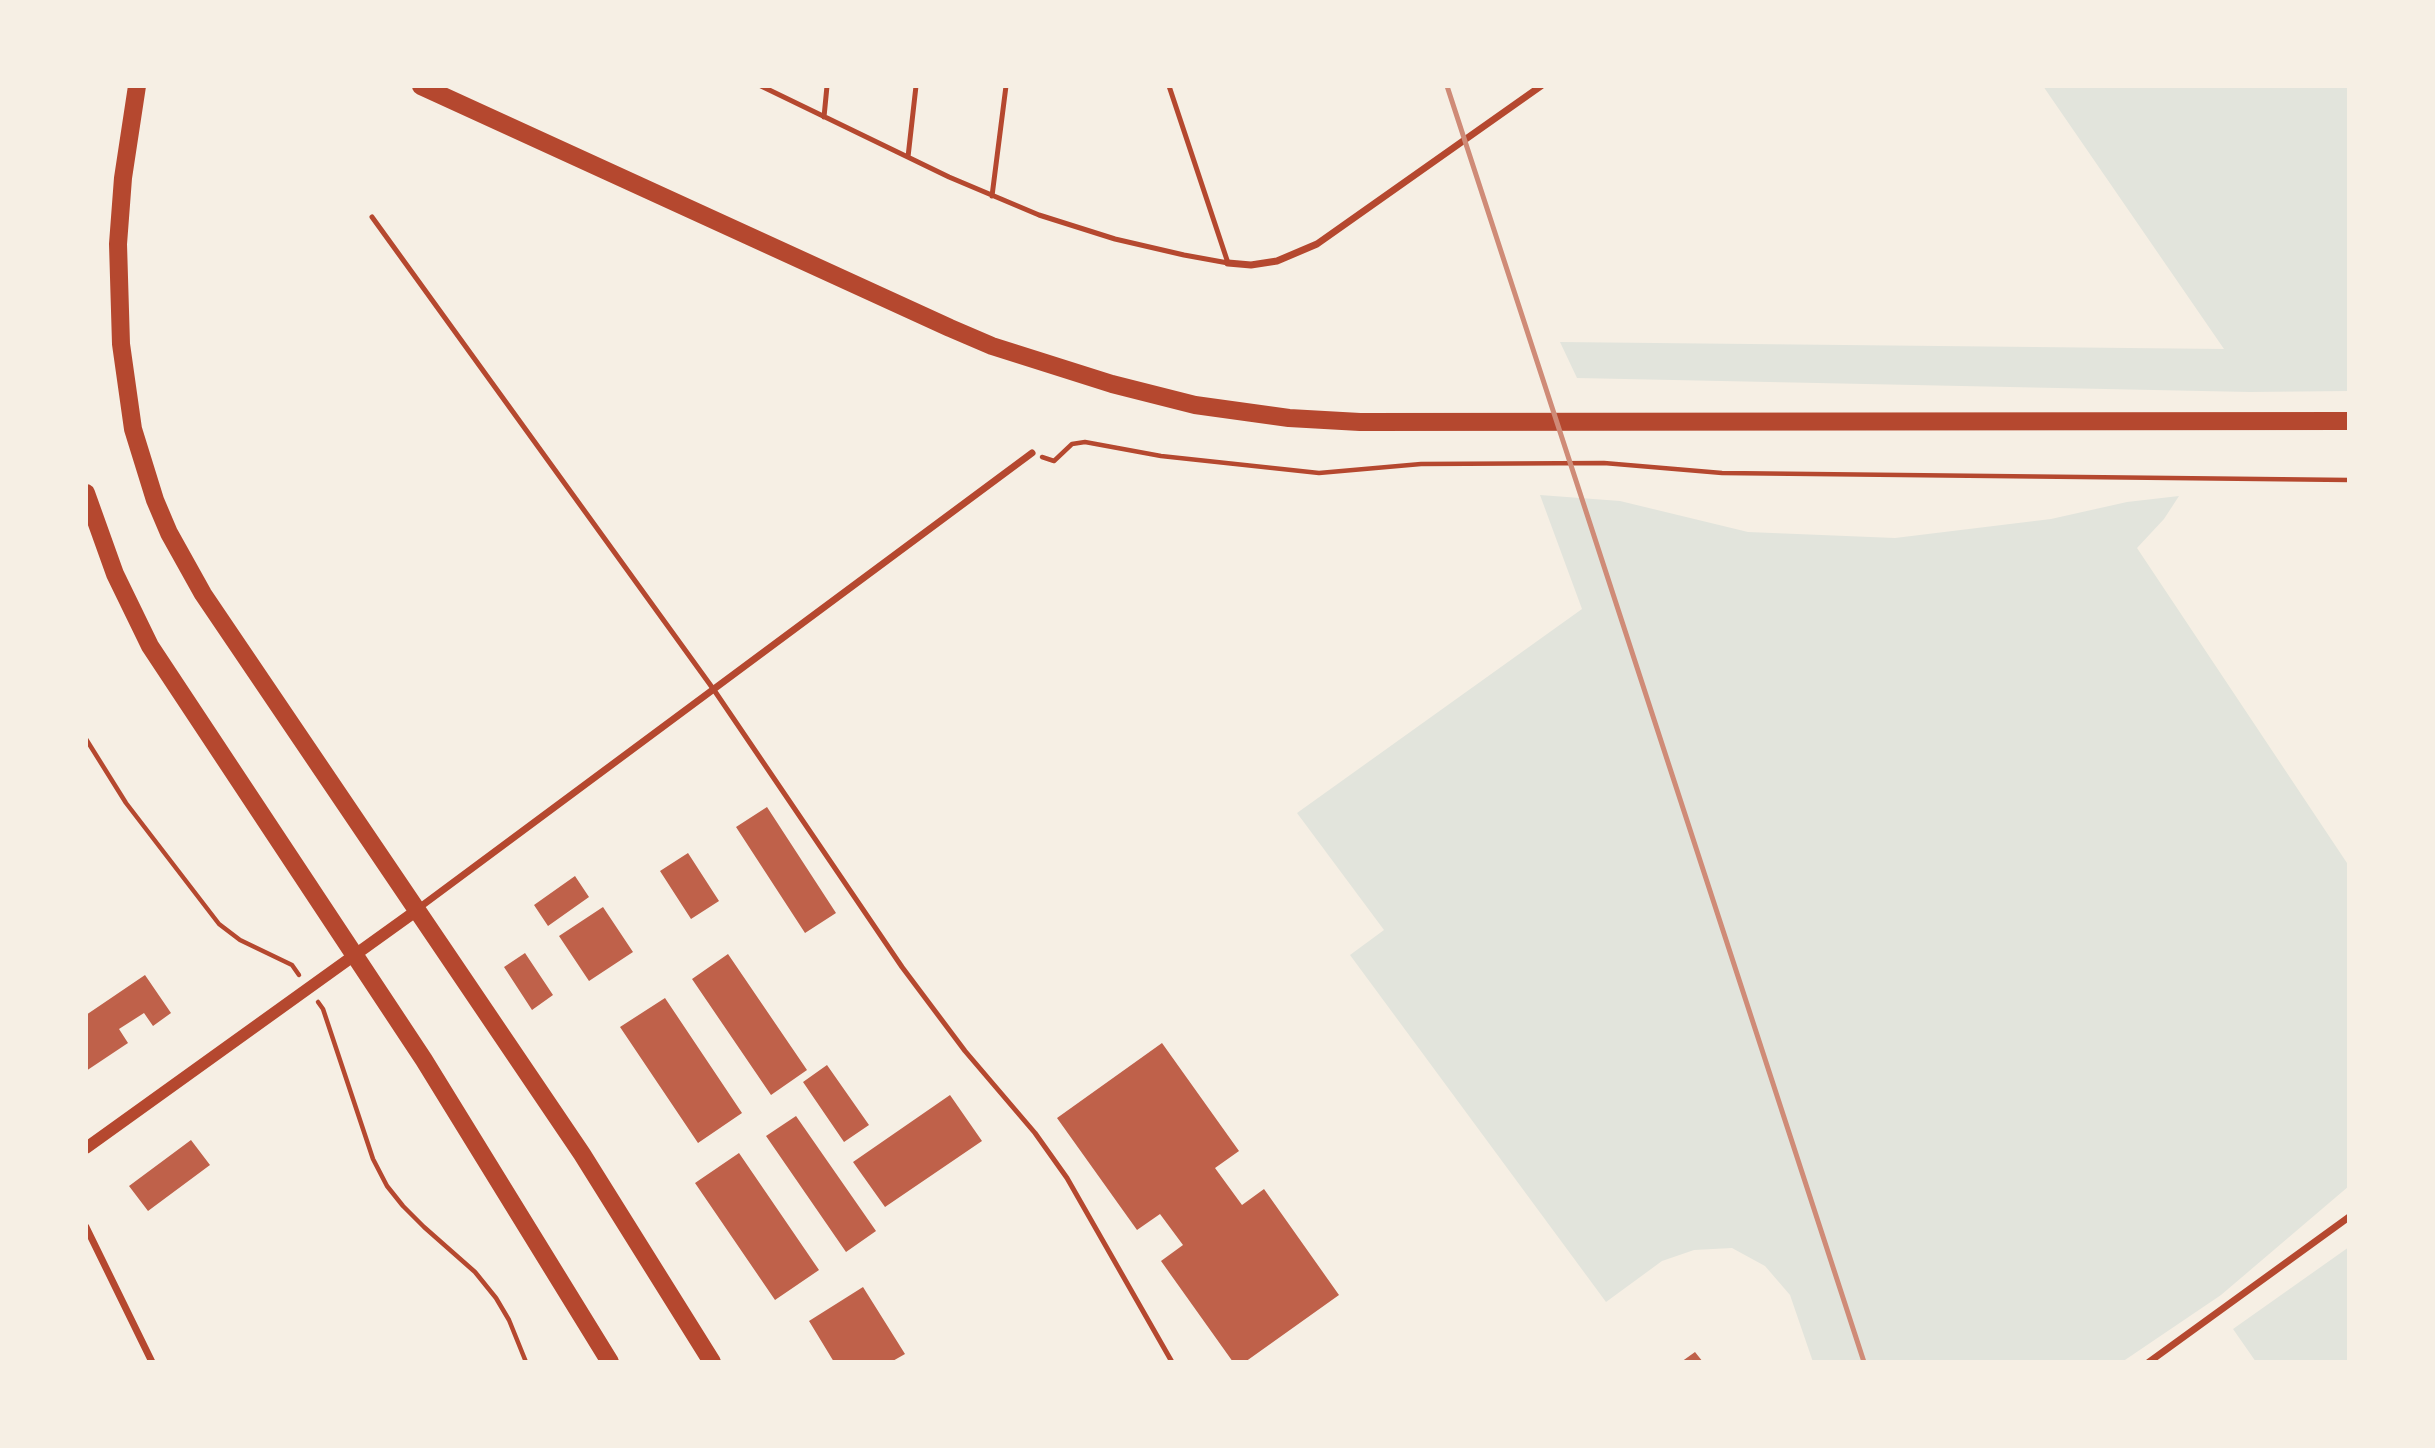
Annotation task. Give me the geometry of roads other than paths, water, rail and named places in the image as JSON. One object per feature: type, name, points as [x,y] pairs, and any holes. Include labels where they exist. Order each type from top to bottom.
[{"type":"main road","points":[[137,86],[123,178],[118,244],[121,344],[134,429],[155,500],[169,533],[204,594],[582,1154],[712,1362]]},
{"type":"main road","points":[[134,111],[150,86]]},
{"type":"main road","points":[[421,86],[992,346],[1112,384],[1195,405],[1289,418],[1360,422],[2349,421]]},
{"type":"main road","points":[[86,493],[115,574],[150,646],[424,1060],[610,1362]]},
{"type":"street","points":[[1228,263],[1251,265],[1278,261],[1317,244],[1541,86]]},
{"type":"street","points":[[86,1148],[416,911],[1032,453]]},
{"type":"street","points":[[2149,1362],[2349,1217]]},
{"type":"street","points":[[86,1227],[152,1362]]},
{"type":"lane","points":[[761,86],[908,158],[1038,215],[1115,239],[1184,256],[1228,263],[1169,86]]},
{"type":"lane","points":[[824,117],[827,86]]},
{"type":"lane","points":[[908,158],[916,86]]},
{"type":"lane","points":[[992,196],[1006,86]]},
{"type":"lane","points":[[372,217],[714,690],[910,977],[965,1051],[1035,1133],[1067,1178],[1172,1362]]},
{"type":"railway","points":[[1447,86],[1864,1362]]}]
